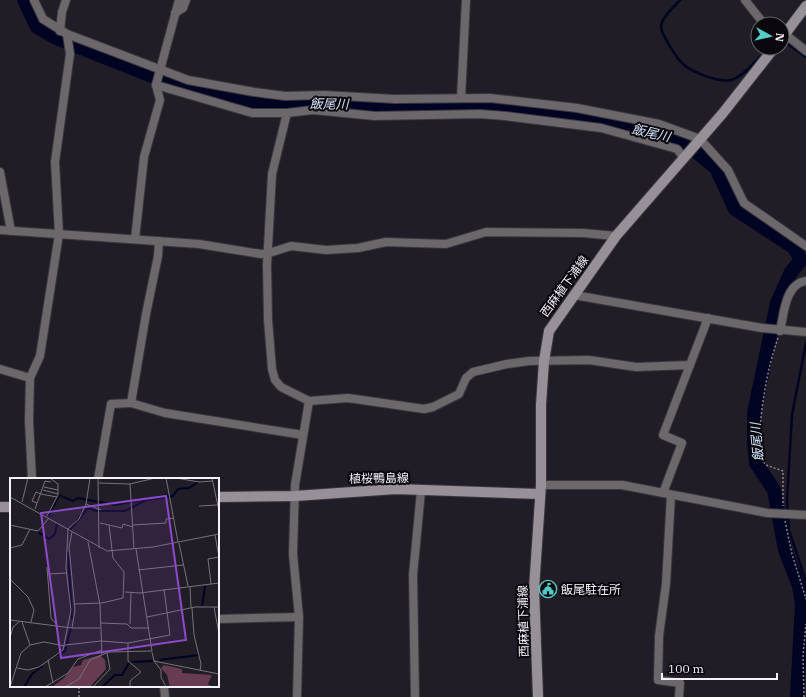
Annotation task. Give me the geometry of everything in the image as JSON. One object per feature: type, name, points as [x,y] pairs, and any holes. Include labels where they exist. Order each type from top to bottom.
[{"type":"main road","points":[[790,27],[806,6]]},
{"type":"main road","name":"西麻植下浦線","points":[[538,697],[534,589],[541,489],[541,406],[544,361],[549,331],[616,236],[723,114],[768,56]]},
{"type":"main road","name":"植桜鴨島線","points":[[219,497],[295,496],[378,489],[421,491],[541,489]]},
{"type":"street","points":[[34,0],[43,19],[63,32],[188,80],[285,96],[324,94],[396,99],[490,98],[619,115],[659,124],[699,141],[728,170],[744,203],[806,246]]},
{"type":"street","points":[[32,478],[29,421],[30,378],[40,356],[59,234],[55,162],[70,54],[63,32],[62,12],[66,0]]},
{"type":"street","points":[[135,239],[140,178],[144,156],[160,100],[156,85],[179,0]]},
{"type":"street","points":[[175,13],[183,8],[186,0]]},
{"type":"street","points":[[461,98],[466,0]]},
{"type":"street","points":[[745,0],[758,16]]},
{"type":"street","points":[[790,41],[806,51]]},
{"type":"street","points":[[156,85],[252,112],[286,113],[313,110],[375,116],[480,114],[601,128],[677,149],[685,156]]},
{"type":"street","points":[[286,113],[272,174],[269,253],[267,264],[268,320],[272,369],[275,380],[281,386],[309,401],[348,398],[424,409],[433,407],[459,394],[466,378],[473,372],[507,364],[589,360],[636,367],[690,365]]},
{"type":"street","points":[[0,172],[11,231]]},
{"type":"street","points":[[0,230],[199,244],[261,254],[291,246],[326,250],[358,248],[386,242],[446,244],[486,232],[583,233],[616,236]]},
{"type":"street","points":[[131,403],[146,314],[158,256],[159,241]]},
{"type":"street","points":[[780,331],[784,309],[792,288],[800,282],[806,281]]},
{"type":"street","points":[[574,295],[780,331],[806,332]]},
{"type":"street","points":[[679,697],[680,683],[658,680],[660,636],[666,584],[667,494],[682,444],[663,435],[708,318]]},
{"type":"street","points":[[0,369],[30,378]]},
{"type":"street","points":[[297,697],[299,617],[292,554],[295,475],[309,401]]},
{"type":"street","points":[[98,478],[111,404],[131,403],[165,413],[303,435]]},
{"type":"street","points":[[541,489],[622,486],[767,512],[806,514]]},
{"type":"street","points":[[415,697],[413,575],[421,491]]},
{"type":"street","points":[[219,619],[299,617]]},
{"type":"street","points":[[164,687],[165,697]]},
{"type":"path","points":[[780,331],[770,362],[759,436],[758,455],[766,465],[783,471],[786,513],[792,554],[806,599]]},
{"type":"path","points":[[804,697],[803,656],[806,624]]},
{"type":"waterway","name":"飯尾川","points":[[24,0],[37,27],[56,38],[167,82],[231,99],[267,106],[307,104],[370,107],[485,107],[594,121],[658,133],[683,141],[716,168],[735,209],[793,247],[798,254],[800,261],[791,272],[777,303],[754,413],[756,463],[774,490],[785,550],[799,586],[802,604],[797,697]]},
{"type":"waterway","points":[[680,0],[665,16],[661,27],[667,41],[677,57],[687,67],[706,76],[726,81],[741,75],[761,56]]},
{"type":"waterway","points":[[790,46],[806,57]]},
{"type":"waterway","points":[[806,343],[792,415],[787,500],[789,530],[806,582]]},
{"type":"place","name":"飯尾駐在所","points":[[548,589]]}]
